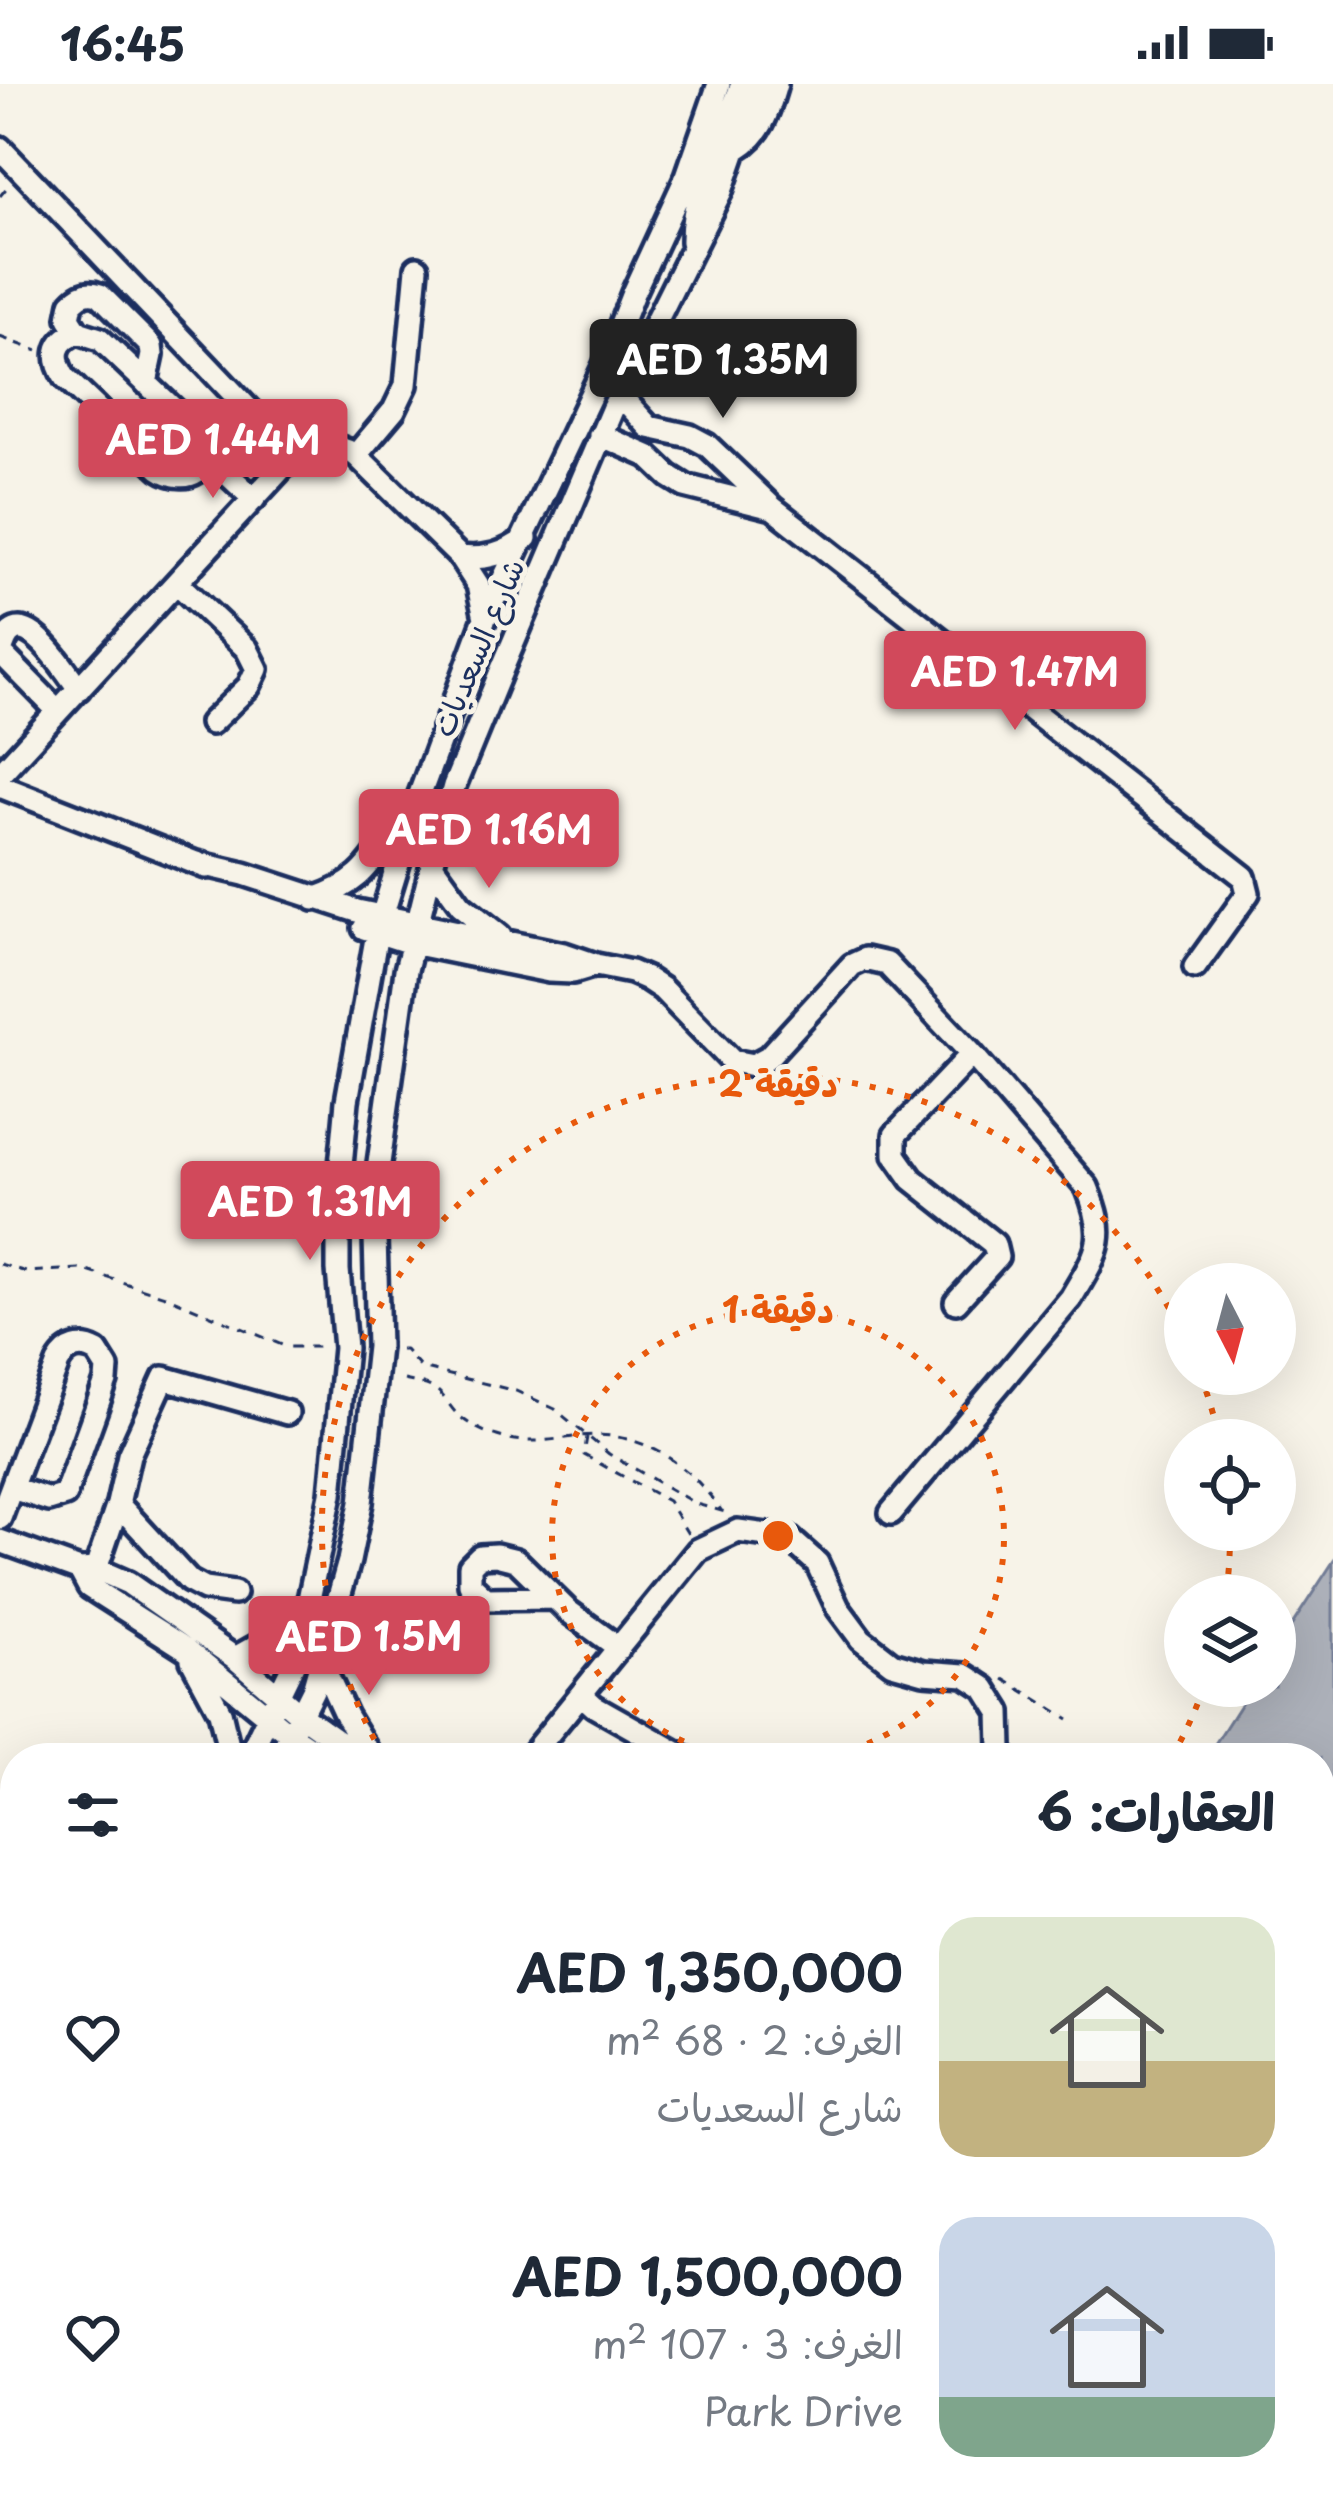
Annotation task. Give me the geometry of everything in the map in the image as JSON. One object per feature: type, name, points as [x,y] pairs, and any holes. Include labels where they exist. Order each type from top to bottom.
[{"type":"street","name":"شارع السعديات","points":[[256,1743],[297,1657],[331,1495],[345,1348],[338,1198],[346,1100],[380,925],[416,805],[485,618],[605,365],[687,176],[719,84]]},
{"type":"street","points":[[692,249],[698,194],[742,84]]},
{"type":"street","name":"شارع السعديات","points":[[287,1743],[313,1690],[349,1561],[370,1434],[378,1347],[374,1199],[386,1103],[413,933],[454,786],[600,435],[721,191],[758,84]]},
{"type":"street","points":[[737,149],[751,140],[766,119],[776,84]]},
{"type":"street","points":[[1,149],[293,456]]},
{"type":"street","points":[[356,455],[394,410],[406,385],[417,268]]},
{"type":"street","points":[[100,296],[118,273]]},
{"type":"street","points":[[78,332],[69,319],[72,303],[85,293],[100,296],[151,346],[146,383]]},
{"type":"street","points":[[207,455],[200,469],[187,477],[172,477],[159,468],[65,378],[56,364],[58,348],[78,332],[100,339],[202,436],[207,455],[254,499]]},
{"type":"street","points":[[605,365],[604,397],[649,427],[707,445],[773,508],[1244,877],[1248,893],[1195,967]]},
{"type":"street","points":[[600,435],[640,451],[685,486],[773,508]]},
{"type":"street","points":[[0,774],[293,456],[308,447],[326,445],[356,455],[460,556],[478,585],[485,618]]},
{"type":"street","points":[[460,556],[495,556],[526,537]]},
{"type":"street","points":[[177,583],[247,649],[257,669],[248,686],[211,724]]},
{"type":"street","points":[[58,711],[1,653],[10,634],[33,631],[79,689]]},
{"type":"street","points":[[0,786],[197,863],[380,925],[561,973],[596,965]]},
{"type":"street","points":[[314,899],[340,890],[366,871],[416,805]]},
{"type":"street","points":[[197,863],[244,874],[380,925]]},
{"type":"street","points":[[432,865],[461,905],[516,946]]},
{"type":"street","points":[[413,933],[564,954],[647,979],[727,1056],[746,1066],[768,1057],[852,965],[865,959],[880,961],[971,1054],[1087,1187],[1098,1214],[1101,1239],[1090,1267],[1071,1298],[891,1513]]},
{"type":"street","points":[[956,1302],[997,1257],[994,1244],[912,1179],[895,1155],[895,1135],[971,1054]]},
{"type":"street","points":[[19,1491],[55,1501],[69,1489],[107,1374],[97,1352],[71,1349],[58,1363],[3,1542],[128,1583],[235,1658],[274,1708]]},
{"type":"street","points":[[287,1413],[164,1378],[129,1454],[118,1504],[88,1569],[89,1587],[274,1708],[312,1743]]},
{"type":"street","points":[[0,1518],[19,1491]]},
{"type":"street","points":[[118,1504],[189,1581],[204,1589],[234,1593]]},
{"type":"street","points":[[541,1743],[698,1550],[738,1531],[789,1538],[817,1563],[838,1608],[861,1639],[892,1663],[924,1672],[965,1675],[985,1688],[1000,1712],[1001,1743]]},
{"type":"street","points":[[554,1598],[619,1648]]},
{"type":"street","points":[[235,1658],[280,1633],[309,1604]]},
{"type":"street","points":[[187,1649],[220,1712],[227,1743]]},
{"type":"street","points":[[321,1662],[361,1743]]},
{"type":"street","points":[[581,1694],[659,1743]]},
{"type":"street","points":[[297,1726],[335,1743]]},
{"type":"path","points":[[0,337],[57,358]]},
{"type":"path","points":[[0,1264],[26,1272],[81,1269],[168,1297],[287,1347],[345,1348]]},
{"type":"path","points":[[404,1380],[433,1387],[477,1429],[499,1437],[527,1442],[611,1436],[639,1442],[685,1467],[721,1511]]},
{"type":"path","points":[[587,1436],[584,1456],[668,1501],[698,1550]]},
{"type":"shaded area","points":[[1333,1562],[1333,1743],[1216,1743],[1239,1707],[1296,1707],[1296,1619]]}]
